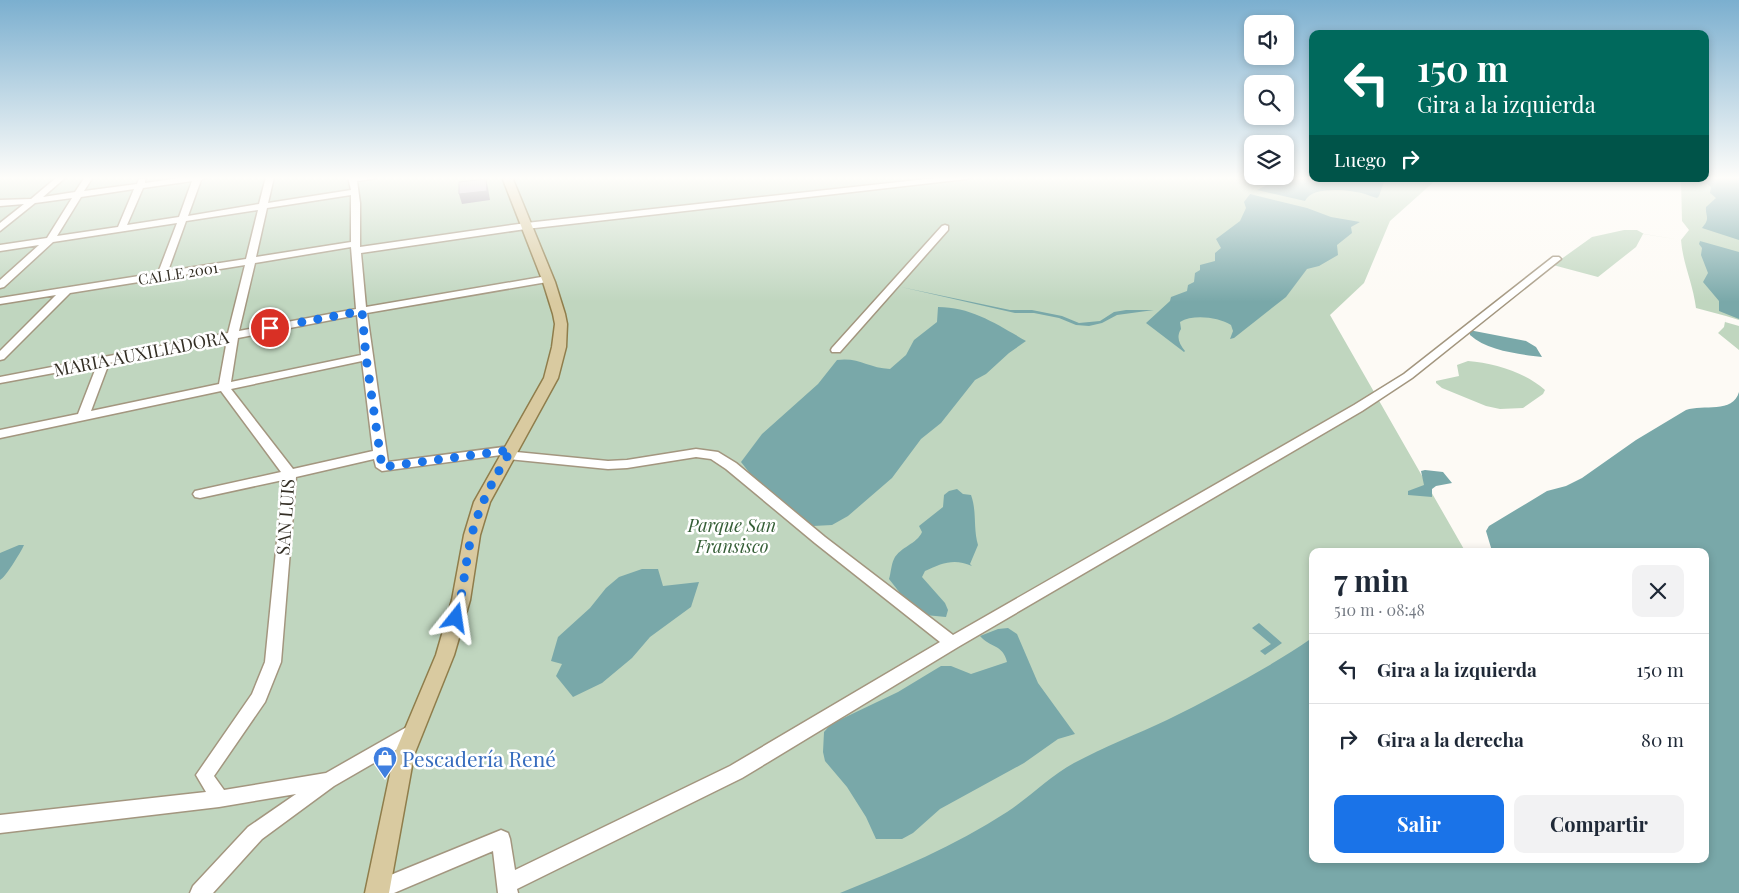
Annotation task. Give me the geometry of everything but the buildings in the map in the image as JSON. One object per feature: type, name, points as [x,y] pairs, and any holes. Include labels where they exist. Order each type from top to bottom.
[{"type":"main road","points":[[377,891],[404,755],[445,655],[461,600],[472,535],[482,502],[551,378],[558,356],[561,321],[523,219]]},
{"type":"street","points":[[0,228],[11,219]]},
{"type":"street","points":[[0,285],[50,240],[63,219]]},
{"type":"street","points":[[121,229],[126,219]]},
{"type":"street","points":[[0,248],[182,219],[162,275]]},
{"type":"street","points":[[224,387],[233,335],[260,219]]},
{"type":"street","points":[[354,219],[355,248],[376,455],[382,467],[509,452],[608,465],[627,464],[696,453],[714,455],[731,466],[815,536],[952,643]]},
{"type":"street","name":"CALLE 2001","points":[[0,301],[251,261],[592,219]]},
{"type":"street","points":[[836,350],[945,228]]},
{"type":"street","points":[[377,891],[501,839],[507,888],[736,772],[952,643],[1358,408],[1408,376],[1556,259]]},
{"type":"street","name":"MARIA AUXILIADORA","points":[[0,380],[362,311],[547,279]]},
{"type":"street","points":[[0,357],[66,291]]},
{"type":"street","points":[[0,434],[366,357]]},
{"type":"street","points":[[83,417],[104,360]]},
{"type":"street","name":"SAN LUIS","points":[[220,799],[218,792],[206,781],[205,775],[259,697],[272,662],[290,474],[224,387]]},
{"type":"street","points":[[200,494],[376,455]]},
{"type":"street","points":[[200,893],[255,833],[329,780],[411,734]]},
{"type":"street","points":[[0,824],[220,799],[329,780]]},
{"type":"green space","name":"Parque San Fransisco","points":[[0,219],[1393,219],[1364,283],[1330,315],[1463,548],[1309,548],[1309,861],[1271,893],[0,893]]},
{"type":"green space","points":[[1682,219],[1739,219],[1739,320],[1696,308],[1681,240],[1689,230]]},
{"type":"green space","points":[[1624,230],[1637,230],[1644,234],[1681,240],[1643,234],[1636,247],[1598,277],[1553,265],[1592,237]]},
{"type":"green space","points":[[1726,316],[1725,322],[1739,326],[1739,350],[1718,333],[1724,327]]},
{"type":"green space","points":[[1468,361],[1488,364],[1519,373],[1545,390],[1543,394],[1523,408],[1500,409],[1486,406],[1442,388],[1436,383],[1436,381],[1459,376],[1457,365]]},
{"type":"water","points":[[1241,219],[1341,219],[1360,222],[1351,227],[1352,233],[1337,245],[1338,255],[1319,266],[1307,269],[1286,297],[1234,338],[1230,339],[1233,331],[1231,325],[1226,322],[1198,317],[1180,322],[1181,329],[1178,338],[1184,352],[1146,323],[1170,301],[1171,297],[1187,291],[1188,285],[1194,282],[1195,273],[1200,270],[1200,265],[1215,261],[1215,253],[1221,248],[1216,239]]},
{"type":"water","points":[[1707,219],[1739,219],[1739,240],[1702,228]]},
{"type":"water","points":[[1700,241],[1739,252],[1739,319],[1719,311],[1719,301],[1703,282],[1708,273],[1701,255]]},
{"type":"water","points":[[901,287],[1010,310],[1032,310],[1062,316],[1079,323],[1100,321],[1114,312],[1154,310],[1117,315],[1102,323],[1089,326],[1076,325],[1059,318],[1034,313],[1015,313]]},
{"type":"water","points":[[938,307],[962,310],[984,318],[1026,341],[1009,353],[986,374],[975,380],[941,423],[921,439],[892,478],[848,516],[832,525],[813,526],[796,519],[756,481],[741,462],[762,434],[818,384],[837,360],[858,361],[890,369],[906,355],[914,340],[937,322]]},
{"type":"water","points":[[1469,330],[1526,341],[1536,347],[1542,357],[1514,353],[1485,345],[1470,335]]},
{"type":"water","points":[[1739,392],[1739,893],[840,893],[904,866],[967,836],[1007,812],[1074,763],[1204,701],[1260,671],[1309,640],[1309,863],[1709,863],[1709,548],[1491,548],[1486,531],[1489,526],[1547,491],[1566,486],[1582,478],[1636,440],[1686,410],[1724,406],[1736,399]]},
{"type":"water","points":[[1421,471],[1443,472],[1452,483],[1436,486],[1432,489],[1432,497],[1408,495],[1408,491],[1424,485]]},
{"type":"water","points":[[957,489],[963,494],[971,495],[978,545],[970,564],[972,566],[959,562],[948,562],[925,571],[922,577],[945,603],[948,610],[946,617],[925,615],[904,598],[889,579],[892,564],[900,551],[920,536],[922,532],[919,526],[943,507],[944,495],[949,491]]},
{"type":"water","points":[[19,545],[24,545],[9,570],[0,580],[0,553]]},
{"type":"water","points":[[642,569],[658,569],[663,586],[699,582],[691,607],[650,637],[632,658],[602,683],[573,697],[556,676],[562,664],[551,661],[558,637],[590,608],[606,588],[619,577]]},
{"type":"water","points":[[1259,623],[1282,643],[1265,655],[1260,651],[1271,644],[1252,628]]},
{"type":"water","points":[[1008,628],[1017,634],[1038,683],[1075,734],[1058,739],[1024,763],[940,809],[913,833],[902,839],[876,839],[866,817],[847,787],[825,761],[823,752],[824,732],[831,724],[898,692],[941,666],[951,666],[971,674],[1007,662],[999,649],[980,636],[998,629]]},
{"type":"place","name":"Pescadería René","points":[[385,779]]},
{"type":"route","points":[[270,328],[362,311],[366,357],[382,467],[511,450],[482,502],[472,535],[461,600],[456,618]]}]
